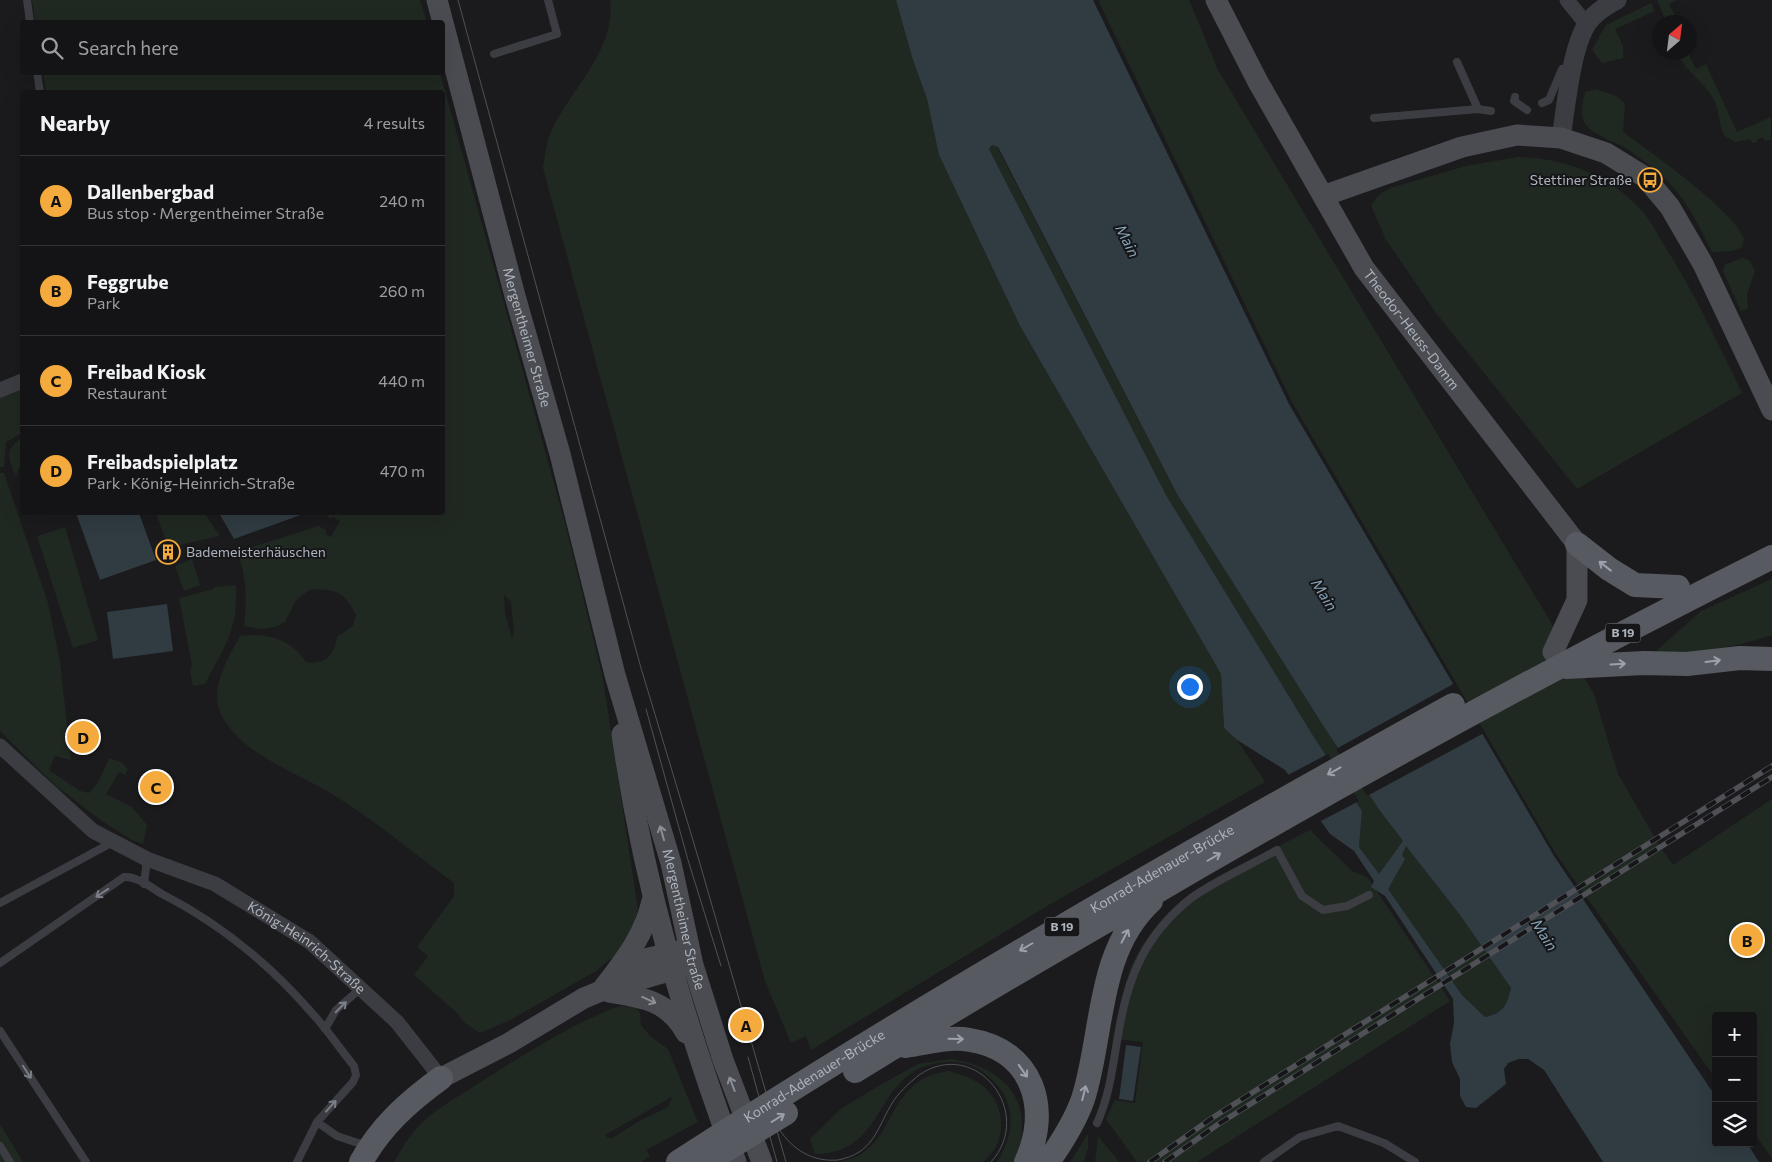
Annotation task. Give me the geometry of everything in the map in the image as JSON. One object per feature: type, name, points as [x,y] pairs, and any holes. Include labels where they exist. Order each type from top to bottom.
[{"type":"main road","name":"Mergentheimer Straße","points":[[437,0],[442,20]]},
{"type":"main road","name":"Theodor-Heuss-Damm","points":[[1216,0],[1258,82],[1364,268],[1577,544]]},
{"type":"main road","name":"Mergentheimer Straße","points":[[445,30],[515,296],[560,454],[616,674],[671,863],[691,956],[722,1060],[762,1162]]},
{"type":"main road","points":[[1323,196],[1355,183],[1484,141],[1517,135],[1561,138],[1585,145],[1627,165],[1658,191],[1703,264],[1772,410]]},
{"type":"main road","name":"B 19","points":[[1555,660],[1678,587],[1772,540]]},
{"type":"main road","points":[[1577,544],[1609,570],[1635,585],[1678,587]]},
{"type":"main road","points":[[1577,544],[1577,600],[1555,660],[1687,664],[1740,658],[1772,659]]},
{"type":"main road","name":"B 19","points":[[1555,660],[1772,557]]},
{"type":"main road","points":[[1740,658],[1772,645]]},
{"type":"main road","name":"Konrad-Adenauer-Brücke","points":[[1172,882],[1412,745],[1555,660]]},
{"type":"main road","name":"Konrad-Adenauer-Brücke","points":[[677,1162],[1019,951],[1231,829],[1555,660]]},
{"type":"main road","name":"Mergentheimer Straße","points":[[616,674],[629,785],[652,899],[698,1056],[736,1162]]},
{"type":"main road","points":[[1048,1162],[1065,1138],[1083,1098],[1101,1008],[1115,956],[1138,915],[1172,882]]},
{"type":"main road","name":"B 19","points":[[706,1162],[894,1047],[1172,882]]},
{"type":"main road","points":[[601,991],[639,940],[647,922],[652,899]]},
{"type":"main road","points":[[367,1157],[401,1108],[442,1078],[509,1043],[552,1016],[601,991],[669,962],[691,956]]},
{"type":"main road","points":[[601,991],[644,997],[663,1007],[682,1026],[698,1056]]},
{"type":"main road","points":[[894,1047],[955,1039],[984,1042],[1002,1050],[1019,1065],[1031,1084],[1038,1108],[1035,1136],[1026,1162]]},
{"type":"street","points":[[1567,0],[1586,25]]},
{"type":"street","points":[[1561,138],[1578,43],[1586,25],[1596,13],[1617,0]]},
{"type":"street","points":[[0,390],[20,382]]},
{"type":"street","name":"König-Heinrich-Straße","points":[[0,746],[93,831],[147,859],[215,884],[310,942],[397,1022],[442,1078]]},
{"type":"lane","points":[[27,0],[30,20]]},
{"type":"lane","points":[[494,54],[557,34],[548,0]]},
{"type":"lane","points":[[1457,62],[1478,109]]},
{"type":"lane","points":[[1542,103],[1549,100],[1562,69]]},
{"type":"lane","points":[[37,75],[40,90]]},
{"type":"lane","points":[[1515,97],[1514,101],[1527,110]]},
{"type":"lane","points":[[1374,118],[1478,109],[1491,111]]},
{"type":"lane","points":[[0,903],[113,842]]},
{"type":"lane","points":[[1097,1123],[1105,1105],[1112,1077],[1119,1030],[1131,976],[1144,951],[1165,922],[1191,898],[1277,850],[1302,896],[1323,910],[1347,906],[1369,895]]},
{"type":"lane","points":[[144,884],[147,859]]},
{"type":"lane","points":[[0,963],[124,877],[129,876],[205,918],[230,936],[296,996],[354,1066],[356,1075],[353,1082],[317,1122],[296,1162]]},
{"type":"lane","points":[[325,1029],[336,1010],[361,988]]},
{"type":"lane","points":[[0,1031],[86,1162]]},
{"type":"lane","points":[[317,1122],[367,1157]]},
{"type":"lane","points":[[1264,1162],[1300,1137],[1338,1126],[1384,1143],[1415,1162]]},
{"type":"lane","points":[[0,1146],[10,1162]]},
{"type":"shaded area","points":[[32,0],[420,0],[426,20],[35,20]]},
{"type":"shaded area","points":[[610,0],[896,0],[912,57],[927,99],[939,155],[1020,326],[1221,674],[1224,728],[1237,740],[1265,782],[1047,906],[811,1050],[806,1036],[791,1043],[765,981],[543,168],[550,134],[599,53],[606,36],[610,19]]},
{"type":"shaded area","points":[[1098,0],[1189,0],[1218,70],[1594,694],[1618,774],[1659,845],[1673,865],[1772,799],[1772,1158],[1757,1137],[1757,1012],[1712,1012],[1712,1073],[1556,854],[1292,402]]},
{"type":"shaded area","points":[[1657,0],[1677,0],[1669,4],[1674,15],[1663,15]]},
{"type":"shaded area","points":[[1651,3],[1655,11],[1615,29],[1623,46],[1623,58],[1602,63],[1592,50],[1606,25]]},
{"type":"shaded area","points":[[1681,60],[1692,60],[1696,69],[1706,64],[1737,132],[1771,117],[1771,140],[1765,141],[1763,138],[1757,139],[1757,142],[1752,143],[1750,139],[1735,142],[1725,136],[1713,98]]},
{"type":"shaded area","points":[[43,75],[441,75],[445,90],[46,90]]},
{"type":"shaded area","points":[[1597,89],[1618,97],[1625,104],[1623,132],[1690,182],[1725,213],[1744,239],[1742,247],[1733,251],[1712,252],[1690,210],[1668,181],[1632,152],[1596,133],[1587,126],[1582,115],[1585,92]]},
{"type":"shaded area","points":[[445,91],[565,523],[603,679],[638,909],[632,933],[623,949],[596,971],[512,1019],[480,1033],[465,1023],[456,1012],[414,975],[428,956],[417,947],[454,896],[454,883],[352,807],[273,762],[242,741],[230,728],[221,714],[218,704],[217,694],[222,674],[240,636],[259,635],[277,639],[293,648],[306,662],[313,663],[328,657],[334,649],[337,637],[353,626],[356,615],[343,596],[332,591],[309,590],[296,600],[285,622],[275,627],[262,629],[244,626],[245,589],[243,570],[237,552],[318,526],[326,530],[326,534],[331,537],[340,521],[333,517],[332,519],[326,515],[445,515]],"holes":[[[504,595],[511,602],[514,631],[512,638],[505,613]]]},
{"type":"shaded area","points":[[992,144],[997,147],[1177,494],[1324,727],[1380,811],[1460,915],[1511,988],[1508,1000],[1501,1011],[1485,1017],[1462,995],[1359,847],[1362,811],[1312,734],[1166,495],[989,149]]},
{"type":"shaded area","points":[[1518,157],[1552,161],[1586,171],[1616,188],[1643,212],[1687,283],[1742,393],[1577,489],[1436,313],[1385,238],[1371,205],[1380,194],[1390,188],[1466,166]]},
{"type":"shaded area","points":[[1742,258],[1749,260],[1755,271],[1747,294],[1748,308],[1741,311],[1723,271],[1725,265]]},
{"type":"shaded area","points":[[20,386],[20,434],[6,442],[4,467],[0,467],[0,394]]},
{"type":"shaded area","points":[[20,439],[20,466],[16,477],[9,455],[12,446]]},
{"type":"shaded area","points":[[0,473],[4,473],[48,603],[60,662],[71,760],[55,756],[49,770],[80,791],[89,793],[98,783],[109,758],[121,762],[128,769],[125,775],[119,772],[106,794],[132,807],[147,825],[143,844],[132,840],[102,821],[55,785],[0,731]]},
{"type":"shaded area","points":[[157,515],[205,515],[220,536],[174,546],[166,541]]},
{"type":"shaded area","points":[[65,527],[98,640],[73,648],[37,536]]},
{"type":"shaded area","points":[[192,559],[200,585],[184,591],[175,566]]},
{"type":"shaded area","points":[[1772,579],[1772,635],[1714,649],[1684,653],[1654,653],[1701,611]]},
{"type":"shaded area","points":[[236,585],[235,614],[229,637],[205,684],[193,686],[190,671],[192,665],[179,598],[214,589],[214,587]]},
{"type":"shaded area","points":[[1310,830],[1352,871],[1368,878],[1450,1001],[1197,1162],[1137,1162],[1106,1119],[1115,1100],[1135,1103],[1143,1042],[1115,1039],[1126,983],[1140,949],[1158,926],[1180,905],[1204,887],[1258,856]]},
{"type":"shaded area","points":[[620,1006],[635,1007],[640,1013],[641,1025],[650,1036],[668,1049],[698,1122],[646,1150],[650,1156],[641,1162],[394,1162],[415,1131],[439,1108],[543,1043]],"holes":[[[672,1097],[668,1107],[641,1120],[612,1138],[608,1138],[605,1135]]]},
{"type":"shaded area","points":[[950,1059],[978,1066],[990,1072],[1010,1089],[1017,1101],[1021,1114],[1022,1129],[1021,1146],[1014,1162],[997,1162],[1004,1150],[1010,1126],[1009,1106],[1004,1094],[979,1069],[966,1064],[952,1062],[923,1067],[905,1078],[892,1093],[870,1126],[857,1140],[839,1150],[815,1154],[810,1139],[842,1108],[918,1064]]},
{"type":"shaded area","points":[[949,1071],[980,1084],[992,1095],[997,1105],[1001,1125],[1000,1136],[997,1146],[983,1162],[836,1162],[856,1157],[871,1146],[882,1133],[900,1102],[911,1088],[927,1077]]},
{"type":"shaded area","points":[[0,1124],[23,1162],[0,1162]]},
{"type":"shaded area","points":[[1088,1134],[1088,1148],[1084,1162],[1070,1162]]},
{"type":"shaded area","points":[[1098,1136],[1119,1162],[1095,1162]]},
{"type":"water","name":"Main","points":[[896,0],[1093,0],[1289,404],[1554,856],[1712,1091],[1712,1147],[1750,1147],[1759,1162],[1603,1162],[1544,1070],[1528,1059],[1519,1059],[1508,1063],[1504,1069],[1506,1084],[1476,1108],[1466,1107],[1460,1096],[1460,1079],[1452,1062],[1450,1044],[1454,1023],[1453,999],[1385,896],[1371,887],[1374,881],[1354,851],[1330,834],[1285,770],[1237,740],[1224,728],[1221,674],[1020,326],[939,155],[927,99],[912,57]],"holes":[[[992,145],[998,147],[1177,494],[1324,727],[1380,811],[1403,841],[1379,874],[1359,847],[1362,811],[1312,734],[1166,495],[989,149]],[[1406,846],[1460,915],[1511,988],[1506,1004],[1501,1011],[1485,1017],[1462,995],[1388,889],[1405,859],[1402,855]]]},
{"type":"water","points":[[77,515],[140,515],[156,560],[100,580]]},
{"type":"water","points":[[220,515],[301,515],[234,539]]},
{"type":"water","points":[[167,604],[173,651],[113,659],[107,612]]},
{"type":"water","points":[[1126,1045],[1141,1047],[1133,1101],[1119,1099]]},
{"type":"pier","points":[[1455,683],[1484,733],[1367,796],[1336,749]]},
{"type":"pier","points":[[1328,754],[1359,801],[1319,822],[1286,776]]},
{"type":"tram line","points":[[458,0],[641,668],[786,1162]]},
{"type":"tram line","points":[[646,709],[688,860],[721,966]]},
{"type":"tram line","points":[[748,1057],[777,1162]]},
{"type":"tram line","points":[[779,1129],[797,1149],[812,1157],[829,1160],[850,1157],[859,1152],[872,1140],[894,1101],[915,1078],[940,1066],[961,1065],[979,1072],[993,1086],[1003,1103],[1007,1122],[1003,1143],[991,1162]]},
{"type":"railway","points":[[1150,1162],[1212,1118],[1772,766]]},
{"type":"railway","points":[[1165,1162],[1217,1125],[1772,777]]},
{"type":"place","name":"Stettiner Straße","points":[[1650,180]]},
{"type":"place","name":"Bademeisterhäuschen","points":[[168,552]]},
{"type":"place","name":"Freibadspielplatz","points":[[83,737]]},
{"type":"place","name":"Freibad Kiosk","points":[[156,787]]},
{"type":"place","name":"Feggrube","points":[[1747,940]]},
{"type":"place","name":"Dallenbergbad","points":[[746,1025]]}]
